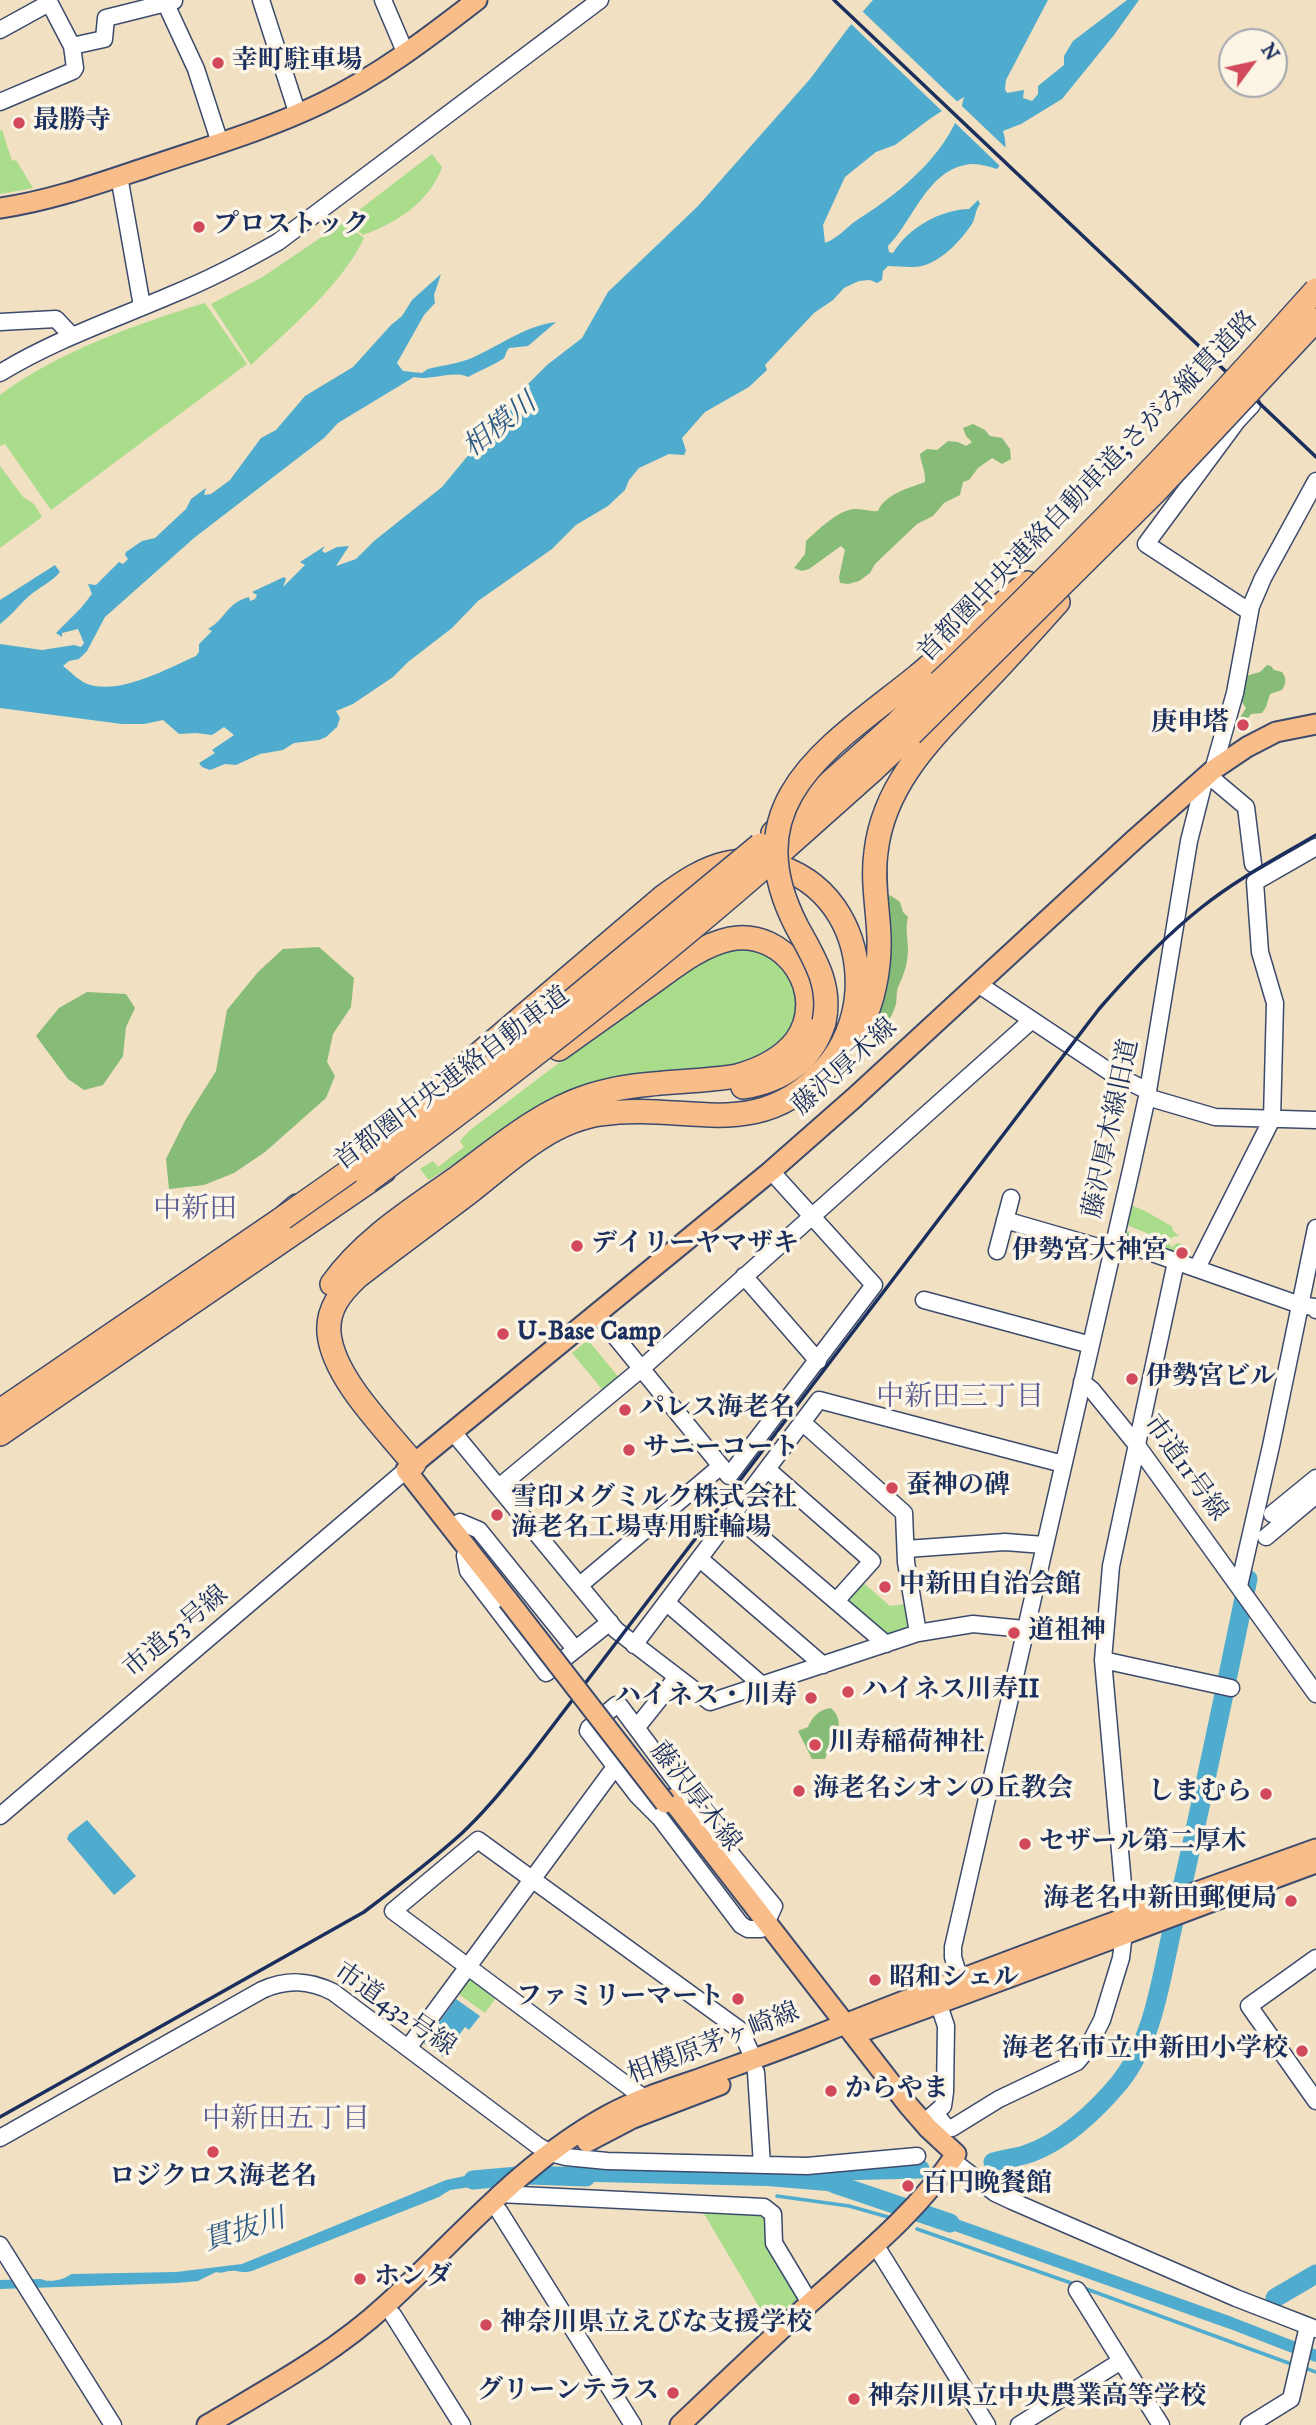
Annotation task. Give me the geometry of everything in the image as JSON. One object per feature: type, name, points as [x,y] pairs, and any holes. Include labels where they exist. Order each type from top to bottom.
[{"type":"highway","name":"首都圏中央連絡自動車道;さがみ縦貫道路","points":[[905,728],[1215,402],[1316,290]]},
{"type":"highway","name":"首都圏中央連絡自動車道;さがみ縦貫道路","points":[[905,728],[1157,490],[1316,320]]},
{"type":"highway","points":[[628,1086],[730,1088],[759,1084],[783,1075],[803,1060],[816,1042],[824,1022],[826,1001],[823,979],[814,956],[786,905],[778,877],[776,851],[779,824],[796,784],[827,751],[1056,557],[1215,402]]},
{"type":"highway","points":[[410,1467],[355,1390],[335,1354],[329,1333],[330,1318],[343,1289],[530,1145],[568,1123],[585,1117],[619,1112],[707,1117],[743,1114],[774,1106],[833,1067],[861,1028],[875,985],[879,952],[875,855],[883,819],[897,785],[930,739],[1011,654],[1157,490]]},
{"type":"highway","name":"首都圏中央連絡自動車道","points":[[0,1434],[368,1181],[513,1074],[621,988],[873,770],[905,728]]},
{"type":"highway","name":"首都圏中央連絡自動車道","points":[[0,1411],[395,1139],[503,1058],[905,728]]},
{"type":"highway","points":[[282,1218],[682,883],[703,871],[731,862],[772,864],[800,875],[825,894],[843,920],[850,936],[857,967],[856,998],[850,1028],[828,1066],[802,1090]]},
{"type":"highway","points":[[368,1181],[419,1150],[684,961],[708,947],[731,939],[765,942],[786,954],[800,973],[805,985],[805,1021],[796,1041],[777,1058],[745,1074],[720,1079],[628,1086],[589,1096],[538,1119],[377,1236],[347,1265],[323,1301],[318,1324],[320,1344],[335,1380],[359,1412],[410,1467]]},
{"type":"main road","points":[[0,208],[119,176],[253,133],[298,114],[353,86],[405,54],[477,0]]},
{"type":"main road","name":"藤沢厚木線","points":[[410,1467],[771,1171],[1144,830],[1209,774],[1247,747],[1276,732],[1316,724]]},
{"type":"main road","name":"藤沢厚木線","points":[[410,1467],[460,1522],[512,1598],[915,2123],[954,2157]]},
{"type":"main road","name":"藤沢厚木線","points":[[410,1467],[467,1546],[512,1598]]},
{"type":"main road","name":"相模原茅ヶ崎線","points":[[845,2031],[939,2005],[1316,1849]]},
{"type":"main road","name":"相模原茅ヶ崎線","points":[[1180,1905],[1316,1863]]},
{"type":"main road","name":"相模原茅ヶ崎線","points":[[553,2158],[631,2119],[755,2065],[845,2031],[960,1980],[1125,1926]]},
{"type":"main road","name":"藤沢厚木線","points":[[845,2031],[930,2118],[954,2157]]},
{"type":"main road","name":"相模原茅ヶ崎線","points":[[207,2425],[305,2367],[357,2330],[509,2195],[609,2115],[645,2098],[755,2065]]},
{"type":"main road","points":[[680,2425],[810,2303],[876,2246],[954,2157]]},
{"type":"main road","name":"相模原茅ヶ崎線","points":[[232,2425],[340,2359],[393,2315],[509,2195]]},
{"type":"street","points":[[261,0],[298,114]]},
{"type":"street","points":[[383,0],[405,54]]},
{"type":"street","points":[[0,373],[72,335],[240,263],[278,242],[600,0]]},
{"type":"street","points":[[0,30],[48,1],[72,46],[75,58],[73,71],[0,102]]},
{"type":"street","points":[[72,46],[104,38],[106,18],[169,1],[196,69],[220,143]]},
{"type":"street","points":[[119,176],[142,306]]},
{"type":"street","points":[[0,322],[55,319],[72,335]]},
{"type":"street","points":[[1250,612],[1146,544],[1237,421],[1316,336]]},
{"type":"street","name":"藤沢厚木線旧道","points":[[960,1980],[953,1947],[1148,1094],[1189,841],[1235,692],[1250,612],[1263,578],[1311,503],[1316,481]]},
{"type":"street","points":[[1209,774],[1246,807],[1253,864]]},
{"type":"street","points":[[1197,1268],[1272,1119],[1275,1003],[1260,952],[1255,882],[1316,847]]},
{"type":"street","points":[[978,984],[1112,1074],[1148,1094],[1214,1117],[1316,1120]]},
{"type":"street","points":[[499,1488],[641,1369],[1032,1020]]},
{"type":"street","points":[[596,1313],[729,1476],[874,1285],[771,1171]]},
{"type":"street","points":[[996,1251],[1011,1198]]},
{"type":"street","points":[[1005,1220],[1176,1262],[1311,1305]]},
{"type":"street","points":[[1243,1592],[1271,1446],[1311,1305],[1316,1228]]},
{"type":"street","points":[[939,2005],[946,2026],[945,2092],[943,2106],[930,2118],[947,2128],[999,2099],[1077,2062],[1086,2052],[1102,2020],[1121,1958],[1125,1926],[1103,1660],[1111,1566],[1176,1262]]},
{"type":"street","points":[[744,1276],[818,1361]]},
{"type":"street","points":[[924,1300],[1091,1345]]},
{"type":"street","name":"市道11号線","points":[[1082,1382],[1092,1390],[1136,1444],[1316,1694]]},
{"type":"street","points":[[634,1645],[820,1400],[1063,1464]]},
{"type":"street","points":[[803,1422],[904,1513],[906,1549],[918,1633]]},
{"type":"street","points":[[453,1432],[616,1630],[710,1702],[918,1633],[973,1624],[1024,1629]]},
{"type":"street","points":[[580,1585],[721,1466]]},
{"type":"street","name":"市道53号線","points":[[0,1816],[410,1467]]},
{"type":"street","points":[[767,1469],[872,1561],[836,1601]]},
{"type":"street","points":[[1272,1514],[1316,1478]]},
{"type":"street","points":[[1266,1537],[1316,1495]]},
{"type":"street","points":[[734,1514],[887,1644]]},
{"type":"street","points":[[460,1522],[479,1530],[575,1649]]},
{"type":"street","points":[[906,1549],[1005,1542],[1044,1545]]},
{"type":"street","points":[[467,1546],[465,1556],[468,1571],[546,1672],[610,1622]]},
{"type":"street","points":[[701,1559],[823,1665]]},
{"type":"street","points":[[667,1603],[762,1685]]},
{"type":"street","points":[[1103,1660],[1227,1687]]},
{"type":"street","points":[[637,1727],[677,1677]]},
{"type":"street","points":[[616,1705],[620,1706],[637,1727],[719,1839],[774,1906],[764,1925],[748,1929],[741,1925],[660,1818],[636,1795],[615,1767],[589,1728],[616,1705]]},
{"type":"street","points":[[408,2048],[615,1767]]},
{"type":"street","points":[[645,2098],[393,1911],[478,1840],[740,2030],[755,2065],[762,2165]]},
{"type":"street","points":[[1316,1958],[1249,2006],[1316,2101]]},
{"type":"street","name":"市道432号線","points":[[0,2138],[262,1990],[284,1983],[310,1983],[333,1992],[553,2158]]},
{"type":"street","points":[[553,2158],[807,2166],[917,2156]]},
{"type":"street","points":[[954,2157],[995,2193],[1134,2255],[1304,2348],[1292,2399],[1249,2425]]},
{"type":"street","points":[[509,2195],[764,2207],[773,2214],[774,2243],[810,2303]]},
{"type":"street","points":[[509,2195],[633,2425]]},
{"type":"street","points":[[0,2245],[113,2425]]},
{"type":"street","points":[[876,2246],[988,2425]]},
{"type":"street","points":[[1077,2290],[1161,2425]]},
{"type":"street","points":[[393,2315],[462,2425]]},
{"type":"street","points":[[1019,2425],[1121,2361]]},
{"type":"green space","points":[[2,130],[12,161],[16,160],[33,188],[0,194]]},
{"type":"green space","points":[[432,154],[442,167],[429,191],[410,210],[363,235],[346,220]]},
{"type":"green space","points":[[344,222],[364,238],[354,255],[314,306],[251,365],[211,304],[261,278]]},
{"type":"green space","points":[[205,303],[247,364],[51,510],[5,444],[0,446],[0,395],[46,366],[98,341]]},
{"type":"green space","points":[[973,424],[990,436],[1002,438],[1010,449],[1011,459],[1002,464],[992,458],[978,468],[969,480],[963,482],[960,495],[944,503],[933,516],[917,524],[859,581],[840,583],[845,550],[841,546],[809,569],[802,571],[794,568],[805,554],[806,541],[832,519],[852,509],[878,511],[892,496],[925,482],[920,454],[927,449],[937,450],[948,441],[966,446],[972,442],[963,428]]},
{"type":"green space","points":[[0,466],[42,517],[0,548]]},
{"type":"green space","points":[[1267,665],[1282,672],[1285,679],[1283,688],[1270,694],[1262,713],[1251,714],[1246,721],[1242,720],[1241,716],[1246,708],[1239,698],[1246,676],[1260,672]]},
{"type":"green space","points":[[890,895],[900,902],[908,917],[908,957],[897,989],[893,1013],[885,1026],[874,1035],[869,1032],[886,976],[889,975],[887,901]]},
{"type":"green space","points":[[319,947],[354,978],[351,1007],[333,1034],[327,1062],[335,1076],[326,1098],[265,1152],[234,1173],[204,1185],[169,1189],[166,1159],[186,1119],[216,1071],[227,1010],[258,972],[283,949]]},
{"type":"green space","points":[[751,950],[771,957],[786,971],[795,986],[799,1003],[797,1021],[789,1035],[751,1065],[663,1077],[476,1150],[429,1180],[420,1169],[433,1161],[438,1167],[464,1147],[460,1141],[469,1131],[699,962],[715,953]]},
{"type":"green space","points":[[87,992],[126,994],[135,1008],[126,1027],[123,1056],[103,1085],[84,1090],[68,1079],[36,1036],[59,1008]]},
{"type":"green space","points":[[1131,1205],[1173,1227],[1172,1230],[1179,1236],[1172,1237],[1169,1245],[1172,1247],[1177,1243],[1182,1244],[1178,1255],[1123,1238],[1124,1233],[1129,1231],[1132,1238],[1154,1246],[1159,1240],[1127,1225]]},
{"type":"green space","points":[[588,1340],[620,1379],[606,1394],[572,1353]]},
{"type":"green space","points":[[860,1580],[890,1606],[906,1604],[908,1629],[884,1635],[844,1600]]},
{"type":"green space","points":[[831,1708],[838,1721],[837,1733],[825,1759],[812,1759],[798,1731],[808,1727],[820,1712]]},
{"type":"green space","points":[[474,1978],[498,1995],[485,2013],[457,1993],[466,1979]]},
{"type":"green space","points":[[703,2212],[762,2214],[769,2252],[799,2301],[771,2327]]},
{"type":"water","name":"相模川","points":[[873,0],[1048,0],[1006,80],[1007,93],[1024,90],[1023,98],[1032,101],[1038,94],[1038,86],[1064,65],[1064,56],[1073,41],[1127,0],[1139,0],[1062,99],[1021,124],[1003,131],[1005,150],[997,169],[969,164],[940,177],[888,246],[889,252],[893,253],[916,228],[947,213],[969,209],[978,200],[980,204],[972,224],[946,253],[919,267],[888,266],[883,271],[882,280],[877,283],[870,280],[859,281],[844,288],[833,300],[814,313],[765,365],[767,370],[749,387],[705,412],[682,438],[686,451],[684,455],[669,454],[639,468],[625,490],[608,506],[576,525],[552,549],[478,601],[452,628],[393,677],[353,704],[336,711],[340,718],[337,727],[326,737],[294,743],[283,750],[260,754],[236,765],[225,764],[210,770],[199,763],[215,753],[212,750],[234,735],[224,727],[212,735],[179,734],[163,720],[144,724],[122,724],[0,708],[0,644],[42,650],[74,645],[81,647],[84,643],[78,629],[62,633],[62,637],[56,633],[92,594],[88,584],[96,585],[119,562],[123,564],[128,559],[126,552],[142,541],[155,538],[186,509],[191,499],[206,488],[204,495],[211,494],[230,480],[261,438],[276,430],[305,396],[353,367],[402,316],[412,300],[441,274],[434,295],[435,303],[424,315],[397,363],[403,371],[422,373],[465,360],[524,331],[556,322],[528,346],[509,348],[502,360],[468,377],[414,377],[338,423],[324,438],[194,538],[105,617],[87,651],[79,659],[69,661],[63,666],[85,683],[97,686],[111,687],[141,680],[196,656],[199,644],[212,631],[208,629],[235,603],[249,597],[250,601],[255,599],[257,595],[252,592],[284,577],[286,579],[283,587],[305,565],[300,562],[325,546],[322,551],[325,553],[337,547],[349,546],[336,566],[356,559],[374,541],[442,487],[480,441],[496,427],[509,403],[547,365],[582,338],[608,292],[698,206],[810,79]],"holes":[[[964,97],[958,116],[938,151],[909,182],[825,243],[823,225],[845,177],[876,152],[895,145]]]},
{"type":"water","points":[[55,565],[60,572],[29,596],[0,624],[0,600]]},
{"type":"water","points":[[87,1820],[136,1876],[114,1895],[67,1839],[69,1834]]},
{"type":"water","points":[[456,1999],[480,2016],[469,2030],[465,2027],[443,2057],[424,2043]]},
{"type":"water","points":[[575,2166],[837,2169],[839,2192],[767,2186],[554,2181]]},
{"type":"water","points":[[509,2168],[491,2184],[450,2190],[439,2197],[252,2271],[216,2272],[198,2281],[177,2283],[0,2289],[0,2280],[52,2281],[71,2274],[176,2272],[242,2264],[446,2180]]},
{"type":"pier","points":[[861,10],[1008,150],[1006,164],[1002,168],[951,119],[958,105],[945,114],[849,22]]},
{"type":"waterway","points":[[993,2162],[1038,2150],[1077,2125],[1120,2082],[1141,2046],[1160,1984],[1248,1579]]},
{"type":"waterway","points":[[812,2175],[838,2171],[920,2169]]},
{"type":"waterway","points":[[473,2180],[529,2175],[586,2177]]},
{"type":"waterway","points":[[817,2175],[835,2184],[950,2223]]},
{"type":"waterway","points":[[777,2196],[849,2206],[888,2217]]},
{"type":"waterway","points":[[950,2223],[1316,2356]]},
{"type":"waterway","points":[[917,2229],[1074,2284]]},
{"type":"waterway","points":[[1275,2298],[1316,2274]]},
{"type":"waterway","points":[[1081,2287],[1294,2365]]},
{"type":"waterway","points":[[1305,2368],[1316,2372]]},
{"type":"railway","points":[[834,0],[1316,457]]},
{"type":"railway","points":[[0,2117],[364,1912],[470,1825],[529,1757],[1099,1009],[1148,955],[1202,907],[1243,878],[1316,835]]},
{"type":"place","name":"幸町駐車場","points":[[218,63]]},
{"type":"place","name":"最勝寺","points":[[19,123]]},
{"type":"place","name":"プロストック","points":[[199,227]]},
{"type":"place","name":"庚申塔","points":[[1243,725]]},
{"type":"place","name":"デイリーヤマザキ","points":[[577,1246]]},
{"type":"place","name":"伊勢宮大神宮","points":[[1182,1253]]},
{"type":"place","name":"U-Base Camp","points":[[503,1334]]},
{"type":"place","name":"伊勢宮ビル","points":[[1132,1379]]},
{"type":"place","name":"パレス海老名","points":[[625,1410]]},
{"type":"place","name":"サニーコート","points":[[629,1450]]},
{"type":"place","name":"蚕神の碑","points":[[892,1488]]},
{"type":"place","name":"雪印メグミルク株式会社 海老名工場専用駐輪場","points":[[497,1515]]},
{"type":"place","name":"中新田自治会館","points":[[885,1587]]},
{"type":"place","name":"道祖神","points":[[1014,1633]]},
{"type":"place","name":"ハイネス川寿II","points":[[848,1692]]},
{"type":"place","name":"ハイネス・川寿","points":[[811,1698]]},
{"type":"place","name":"川寿稲荷神社","points":[[815,1745]]},
{"type":"place","name":"海老名シオンの丘教会","points":[[799,1791]]},
{"type":"place","name":"しまむら","points":[[1266,1794]]},
{"type":"place","name":"セザール第二厚木","points":[[1025,1844]]},
{"type":"place","name":"海老名中新田郵便局","points":[[1291,1901]]},
{"type":"place","name":"昭和シェル","points":[[875,1980]]},
{"type":"place","name":"ファミリーマート","points":[[738,1999]]},
{"type":"place","name":"海老名市立中新田小学校","points":[[1302,2051]]},
{"type":"place","name":"からやま","points":[[831,2091]]},
{"type":"place","name":"ロジクロス海老名","points":[[213,2152]]},
{"type":"place","name":"百円晩餐館","points":[[908,2186]]},
{"type":"place","name":"ホンダ","points":[[360,2279]]},
{"type":"place","name":"神奈川県立えびな支援学校","points":[[486,2325]]},
{"type":"place","name":"グリーンテラス","points":[[673,2393]]},
{"type":"place","name":"神奈川県立中央農業高等学校","points":[[854,2399]]},
{"type":"district","name":"中新田","points":[[195,1211]]},
{"type":"district","name":"中新田三丁目","points":[[960,1399]]},
{"type":"district","name":"中新田五丁目","points":[[286,2121]]},
{"type":"water label","name":"貫抜川","points":[[245,2232]]}]
